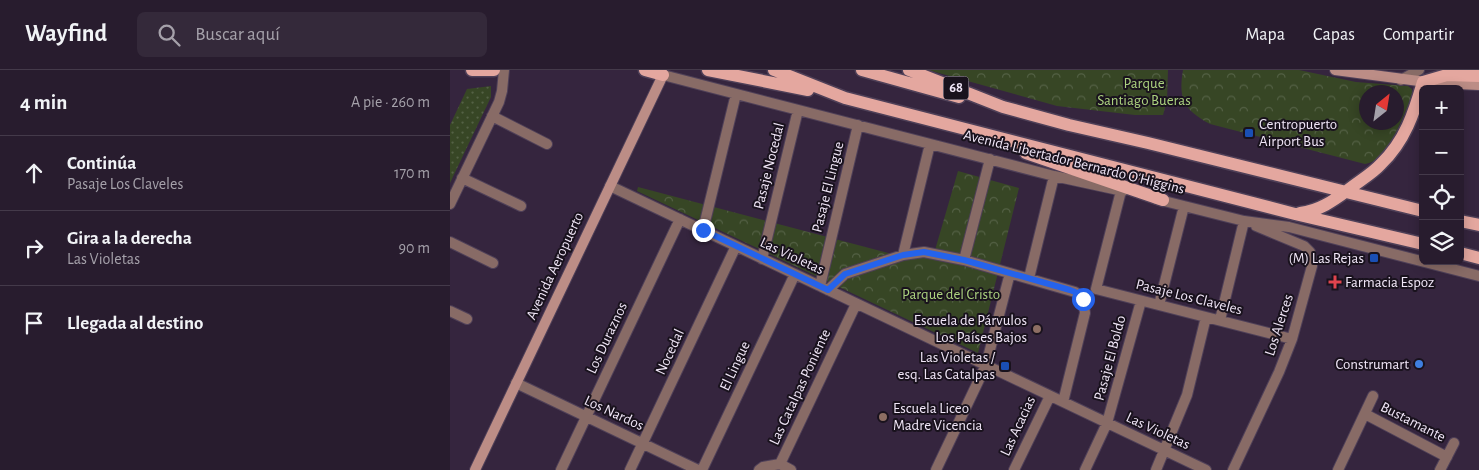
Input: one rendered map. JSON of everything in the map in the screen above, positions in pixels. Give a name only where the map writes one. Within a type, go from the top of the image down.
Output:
[{"type":"main road","points":[[472,70],[494,70]]},
{"type":"main road","points":[[645,70],[663,75]]},
{"type":"main road","points":[[708,70],[844,98]]},
{"type":"main road","name":"Avenida Libertador Bernardo O'Higgins","points":[[774,70],[844,98],[1295,214],[1419,243]]},
{"type":"main road","points":[[862,70],[1069,126],[1148,143],[1419,210]]},
{"type":"main road","name":"68","points":[[909,70],[1003,107]]},
{"type":"main road","points":[[1295,214],[1322,208],[1375,169],[1394,150],[1411,120],[1421,76],[1479,76]]},
{"type":"main road","points":[[978,132],[1033,155],[1163,200]]},
{"type":"main road","points":[[1464,222],[1479,225]]},
{"type":"main road","points":[[1464,254],[1479,258]]},
{"type":"street","points":[[450,204],[492,116],[502,91],[504,70]]},
{"type":"street","points":[[1335,70],[1421,76],[1479,85]]},
{"type":"street","name":"Avenida Libertador Bernardo O'Higgins","points":[[663,75],[1054,176],[1163,200],[1244,221],[1289,227],[1479,276]]},
{"type":"street","name":"Avenida Aeropuerto","points":[[475,470],[663,75]]},
{"type":"street","points":[[703,230],[736,94]]},
{"type":"street","name":"Pasaje Nocedal","points":[[762,259],[798,110]]},
{"type":"street","points":[[492,116],[547,144]]},
{"type":"street","name":"Pasaje El Lingue","points":[[824,288],[858,125]]},
{"type":"street","points":[[903,255],[930,144]]},
{"type":"street","points":[[964,260],[990,159]]},
{"type":"street","points":[[1029,278],[1054,176]]},
{"type":"street","points":[[462,178],[520,206]]},
{"type":"street","name":"Las Violetas","points":[[610,186],[1206,470]]},
{"type":"street","points":[[1083,299],[1096,289],[1121,191]]},
{"type":"street","points":[[1159,305],[1184,206]]},
{"type":"street","name":"Los Duraznos","points":[[561,470],[680,220]]},
{"type":"street","points":[[1220,320],[1244,221]]},
{"type":"street","name":"Los Alerces","points":[[1233,470],[1279,372],[1292,339],[1311,272],[1312,261],[1310,252],[1298,243],[1244,221]]},
{"type":"street","points":[[450,242],[494,263]]},
{"type":"street","name":"Nocedal","points":[[630,470],[736,246]]},
{"type":"street","points":[[824,288],[845,274],[903,255],[924,252],[964,260],[1075,292],[1083,299],[1086,313],[1063,402]]},
{"type":"street","points":[[936,470],[986,365],[1010,273]]},
{"type":"street","name":"El Lingue","points":[[702,470],[795,274]]},
{"type":"street","name":"Pasaje Los Claveles","points":[[1096,289],[1292,339]]},
{"type":"street","name":"Pasaje El Boldo","points":[[1085,470],[1107,423],[1141,301]]},
{"type":"street","name":"Las Catalpas Poniente","points":[[759,470],[780,464],[856,304]]},
{"type":"street","points":[[450,311],[467,319]]},
{"type":"street","points":[[1156,470],[1187,395],[1206,317]]},
{"type":"street","name":"Los Nardos","points":[[516,383],[698,470]]},
{"type":"street","name":"Las Acacias","points":[[1014,470],[1050,396]]},
{"type":"street","points":[[1338,470],[1373,396]]},
{"type":"street","name":"Bustamante","points":[[1365,414],[1447,457]]},
{"type":"street","points":[[1440,470],[1454,443]]},
{"type":"street","points":[[780,464],[791,470]]},
{"type":"green space","name":"Parque Santiago Bueras","points":[[928,70],[1168,70],[1167,101],[1163,115],[1135,115],[1057,106]]},
{"type":"green space","points":[[1183,70],[1299,70],[1356,82],[1395,85],[1359,85],[1359,130],[1397,130],[1388,147],[1381,155],[1365,164],[1210,124],[1194,114],[1189,108],[1182,96]]},
{"type":"green space","points":[[491,86],[491,97],[450,183],[450,125],[467,89]]},
{"type":"green space","points":[[1404,86],[1412,89],[1412,97],[1404,115]]},
{"type":"green space","name":"Parque del Cristo","points":[[958,171],[1019,188],[978,353],[637,191],[638,187],[892,254],[933,257]]},
{"type":"place","name":"Centropuerto Airport Bus","points":[[1249,133]]},
{"type":"place","name":"(M) Las Rejas","points":[[1374,258]]},
{"type":"place","name":"Farmacia Espoz","points":[[1335,282]]},
{"type":"place","name":"Escuela de Párvulos Los Países Bajos","points":[[1037,329]]},
{"type":"place","name":"Construmart","points":[[1419,364]]},
{"type":"place","name":"Las Violetas / esq. Las Catalpas","points":[[1005,366]]},
{"type":"place","name":"Escuela Liceo Madre Vicencia","points":[[883,417]]},
{"type":"route","points":[[703,230],[828,290],[845,274],[915,252],[933,252],[1070,290],[1083,299]]}]
